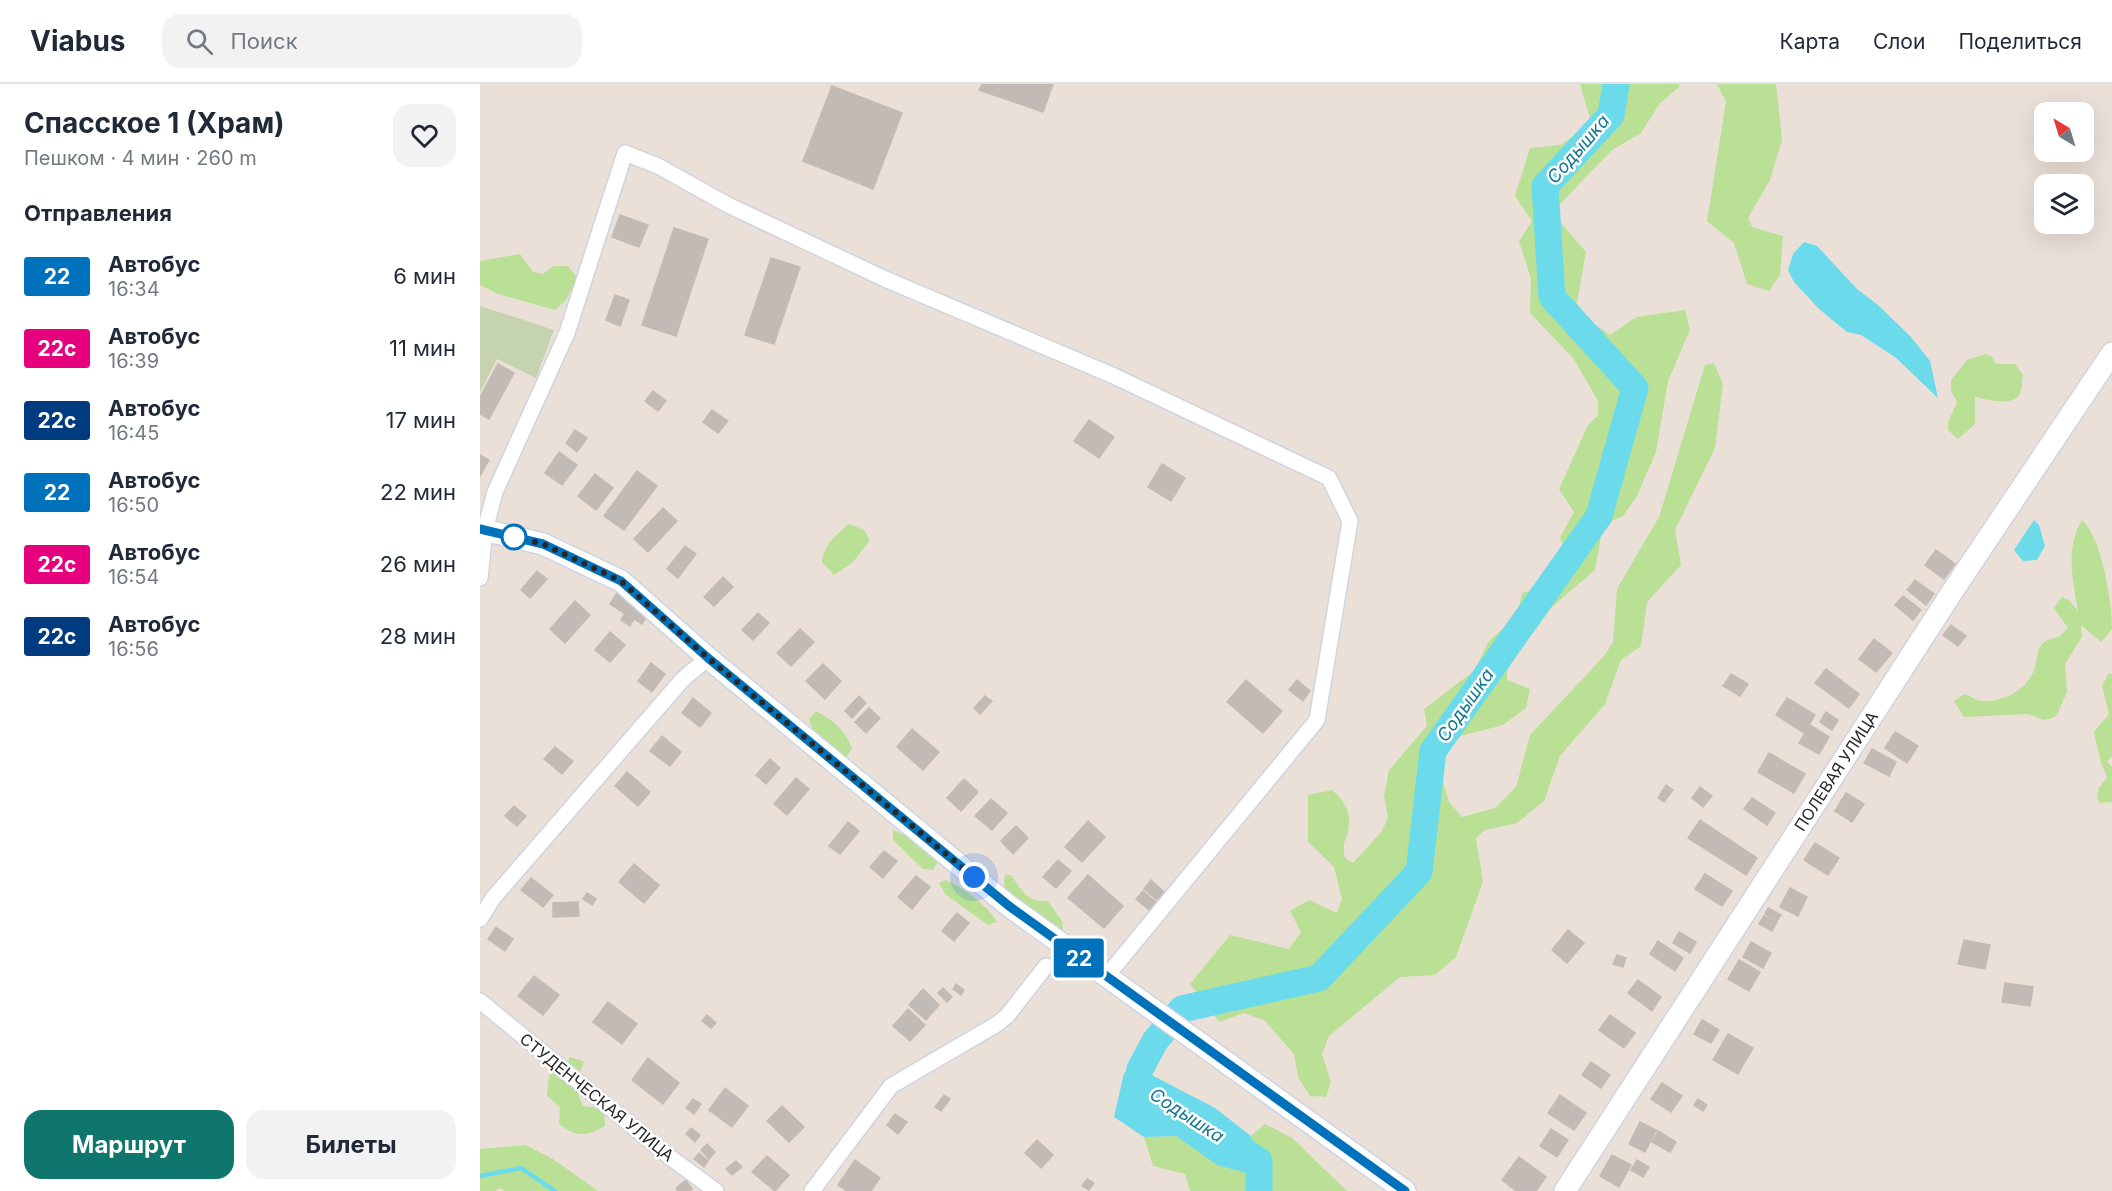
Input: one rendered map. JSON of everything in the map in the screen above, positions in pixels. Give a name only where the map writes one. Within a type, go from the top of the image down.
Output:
[{"type":"street","points":[[480,578],[483,529],[495,492],[567,333],[625,153],[658,166],[729,205],[885,279],[1114,376],[1329,478],[1350,521],[1317,720],[1106,977]]},
{"type":"street","name":"ПОЛЕВАЯ УЛИЦА","points":[[1566,1191],[1949,596],[2112,353]]},
{"type":"street","points":[[483,529],[543,544],[621,581],[708,658],[1009,906],[1406,1191]]},
{"type":"street","points":[[480,919],[493,898],[676,688],[708,658]]},
{"type":"street","points":[[812,1191],[891,1086],[1008,1016],[1046,966]]},
{"type":"street","name":"СТУДЕНЧЕСКАЯ УЛИЦА","points":[[480,1001],[671,1158],[716,1191]]},
{"type":"green space","points":[[1580,84],[1679,84],[1679,87],[1660,103],[1641,133],[1612,150],[1557,207],[1561,223],[1586,252],[1577,303],[1583,316],[1610,335],[1636,317],[1685,310],[1690,330],[1668,381],[1656,452],[1637,496],[1623,516],[1603,525],[1595,570],[1552,607],[1507,668],[1507,680],[1530,689],[1526,708],[1503,725],[1457,737],[1439,769],[1449,802],[1462,817],[1495,808],[1516,787],[1530,735],[1605,655],[1613,642],[1617,589],[1659,517],[1705,365],[1714,363],[1723,384],[1715,448],[1675,530],[1681,565],[1647,602],[1641,646],[1621,660],[1605,704],[1560,756],[1544,801],[1517,823],[1485,830],[1476,838],[1483,882],[1456,957],[1435,975],[1400,977],[1329,1036],[1322,1054],[1331,1082],[1326,1097],[1310,1096],[1298,1077],[1294,1054],[1264,1020],[1244,1013],[1219,1022],[1190,984],[1230,935],[1289,949],[1301,932],[1290,911],[1309,900],[1337,913],[1342,899],[1334,867],[1308,842],[1308,795],[1332,790],[1342,801],[1349,819],[1344,843],[1345,858],[1353,863],[1382,831],[1388,818],[1384,796],[1389,770],[1427,726],[1424,709],[1474,671],[1489,641],[1517,616],[1522,593],[1564,581],[1567,553],[1560,538],[1574,512],[1559,489],[1588,425],[1598,415],[1598,401],[1574,359],[1530,313],[1531,279],[1519,241],[1532,221],[1515,196],[1530,148],[1561,145],[1591,122]]},
{"type":"green space","points":[[1717,84],[1776,84],[1782,140],[1770,180],[1748,218],[1752,227],[1783,236],[1780,275],[1769,291],[1747,284],[1734,243],[1707,221],[1726,102]]},
{"type":"green space","points":[[520,254],[533,272],[543,274],[553,266],[568,266],[577,278],[566,300],[555,310],[498,294],[480,285],[480,261]]},
{"type":"green space","points":[[480,306],[554,330],[536,378],[497,359],[480,392]]},
{"type":"green space","points":[[1985,354],[1991,356],[1996,364],[2015,364],[2023,375],[2021,391],[2015,399],[2010,401],[1975,397],[1975,424],[1958,439],[1948,430],[1948,422],[1957,402],[1951,391],[1951,380],[1967,360]]},
{"type":"green space","points":[[2082,520],[2089,529],[2100,555],[2108,587],[2112,629],[2101,642],[2081,625],[2082,637],[2065,664],[2067,692],[2057,715],[2053,718],[2044,720],[2028,714],[1964,717],[1954,701],[1965,694],[1978,700],[1989,701],[2015,692],[2026,683],[2034,671],[2040,647],[2050,639],[2059,637],[2068,628],[2054,608],[2062,597],[2069,600],[2078,611],[2072,553]]},
{"type":"green space","points":[[849,524],[864,530],[870,540],[853,562],[834,575],[822,562],[823,556],[831,540]]},
{"type":"green space","points":[[2109,673],[2112,674],[2112,756],[2107,762],[2112,767],[2112,802],[2100,803],[2097,798],[2099,788],[2107,777],[2101,763],[2094,732],[2109,714],[2102,686]]},
{"type":"green space","points":[[816,711],[833,722],[846,736],[852,748],[845,760],[812,729],[809,719]]},
{"type":"green space","points":[[893,830],[930,846],[939,860],[933,870],[923,869],[893,840]]},
{"type":"green space","points":[[1005,875],[1011,875],[1030,898],[1048,901],[1062,921],[1063,929],[1060,931],[1013,896],[1004,886]]},
{"type":"green space","points":[[945,880],[974,897],[997,922],[988,925],[945,894],[939,883]]},
{"type":"green space","points":[[569,1057],[584,1061],[575,1086],[583,1106],[604,1108],[605,1126],[593,1132],[582,1134],[565,1129],[559,1124],[560,1107],[547,1096],[549,1075],[567,1068]]},
{"type":"green space","points":[[1265,1124],[1292,1138],[1347,1191],[1190,1191],[1185,1174],[1153,1166],[1144,1137],[1176,1136],[1217,1165],[1259,1161],[1251,1136]]},
{"type":"green space","points":[[525,1145],[553,1159],[598,1191],[506,1191],[499,1188],[496,1191],[480,1191],[480,1149]]},
{"type":"water","points":[[1804,242],[1817,246],[1857,289],[1878,305],[1911,337],[1930,361],[1938,398],[1895,357],[1861,335],[1847,332],[1819,309],[1794,282],[1788,270],[1793,254]]},
{"type":"water","points":[[2034,520],[2039,525],[2045,546],[2037,560],[2023,561],[2014,550]]},
{"type":"water","points":[[1140,1069],[1215,1108],[1251,1136],[1259,1161],[1247,1173],[1217,1165],[1176,1136],[1144,1137],[1114,1117],[1124,1073]]},
{"type":"building","points":[[982,84],[1053,84],[1043,112],[979,90]]},
{"type":"building","points":[[832,86],[902,113],[873,189],[803,161]]},
{"type":"building","points":[[620,215],[648,225],[639,247],[612,237]]},
{"type":"building","points":[[674,228],[708,239],[676,336],[642,325]]},
{"type":"building","points":[[771,258],[800,267],[774,344],[745,335]]},
{"type":"building","points":[[615,295],[629,300],[620,326],[606,320]]},
{"type":"building","points":[[498,364],[514,373],[489,419],[480,414],[480,397]]},
{"type":"building","points":[[653,391],[666,401],[658,411],[645,401]]},
{"type":"building","points":[[712,410],[728,421],[718,433],[703,422]]},
{"type":"building","points":[[1089,420],[1114,437],[1099,458],[1074,441]]},
{"type":"building","points":[[575,430],[587,438],[577,452],[566,443]]},
{"type":"building","points":[[559,452],[577,465],[562,485],[545,473]]},
{"type":"building","points":[[480,455],[489,460],[480,476]]},
{"type":"building","points":[[1162,464],[1185,478],[1171,501],[1148,487]]},
{"type":"building","points":[[637,471],[657,486],[624,530],[604,516]]},
{"type":"building","points":[[595,474],[613,488],[596,510],[578,496]]},
{"type":"building","points":[[663,508],[677,521],[648,552],[634,539]]},
{"type":"building","points":[[685,546],[696,554],[678,578],[667,569]]},
{"type":"building","points":[[1936,550],[1955,564],[1944,579],[1925,565]]},
{"type":"building","points":[[537,571],[547,579],[530,598],[521,590]]},
{"type":"building","points":[[723,577],[733,587],[714,606],[704,597]]},
{"type":"building","points":[[1915,580],[1934,594],[1926,605],[1907,590]]},
{"type":"building","points":[[617,593],[649,612],[642,624],[634,619],[630,626],[621,620],[625,614],[610,604]]},
{"type":"building","points":[[1903,596],[1921,610],[1913,620],[1895,605]]},
{"type":"building","points":[[575,601],[590,615],[565,643],[550,629]]},
{"type":"building","points":[[758,613],[769,623],[753,640],[742,630]]},
{"type":"building","points":[[1951,625],[1966,636],[1958,646],[1943,635]]},
{"type":"building","points":[[800,629],[814,642],[791,666],[777,653]]},
{"type":"building","points":[[610,632],[625,645],[610,662],[595,650]]},
{"type":"building","points":[[1874,639],[1892,653],[1876,672],[1859,659]]},
{"type":"building","points":[[651,663],[665,674],[652,692],[638,681]]},
{"type":"building","points":[[823,664],[841,681],[825,699],[806,681]]},
{"type":"building","points":[[1826,669],[1859,694],[1849,708],[1815,683]]},
{"type":"building","points":[[1731,674],[1748,684],[1740,696],[1723,686]]},
{"type":"building","points":[[1246,680],[1282,711],[1263,733],[1227,702]]},
{"type":"building","points":[[1297,680],[1310,691],[1303,701],[1289,690]]},
{"type":"building","points":[[859,696],[866,703],[852,718],[845,711]]},
{"type":"building","points":[[985,696],[992,701],[980,714],[974,708]]},
{"type":"building","points":[[693,698],[711,713],[700,727],[682,713]]},
{"type":"building","points":[[1787,698],[1815,715],[1804,733],[1776,715]]},
{"type":"building","points":[[869,708],[880,718],[866,733],[855,722]]},
{"type":"building","points":[[1826,712],[1838,720],[1832,730],[1820,722]]},
{"type":"building","points":[[1810,725],[1829,737],[1819,754],[1799,743]]},
{"type":"building","points":[[912,729],[939,752],[923,770],[897,747]]},
{"type":"building","points":[[1895,732],[1918,746],[1907,763],[1885,748]]},
{"type":"building","points":[[662,736],[681,752],[670,766],[650,751]]},
{"type":"building","points":[[555,747],[573,761],[562,774],[544,759]]},
{"type":"building","points":[[1872,749],[1896,762],[1889,776],[1864,763]]},
{"type":"building","points":[[1769,753],[1805,774],[1794,793],[1758,772]]},
{"type":"building","points":[[770,759],[780,768],[766,784],[756,775]]},
{"type":"building","points":[[627,772],[650,792],[638,806],[615,786]]},
{"type":"building","points":[[796,778],[809,789],[787,815],[774,804]]},
{"type":"building","points":[[964,779],[978,792],[961,811],[947,798]]},
{"type":"building","points":[[1666,785],[1673,790],[1664,802],[1658,798]]},
{"type":"building","points":[[1700,787],[1712,796],[1703,807],[1692,798]]},
{"type":"building","points":[[1846,793],[1864,804],[1852,822],[1835,811]]},
{"type":"building","points":[[1752,798],[1775,813],[1767,825],[1744,809]]},
{"type":"building","points":[[991,799],[1007,813],[992,830],[975,816]]},
{"type":"building","points":[[514,806],[526,816],[517,826],[505,816]]},
{"type":"building","points":[[1700,820],[1757,858],[1746,875],[1688,838]]},
{"type":"building","points":[[1088,821],[1105,837],[1082,862],[1065,847]]},
{"type":"building","points":[[848,822],[859,831],[840,854],[829,846]]},
{"type":"building","points":[[1016,826],[1028,838],[1013,854],[1001,841]]},
{"type":"building","points":[[1815,843],[1839,858],[1828,875],[1804,860]]},
{"type":"building","points":[[884,851],[897,861],[883,878],[870,867]]},
{"type":"building","points":[[1058,860],[1071,871],[1056,888],[1043,877]]},
{"type":"building","points":[[634,864],[659,885],[644,903],[619,882]]},
{"type":"building","points":[[1705,874],[1732,891],[1722,906],[1695,889]]},
{"type":"building","points":[[1088,875],[1123,906],[1104,928],[1068,898]]},
{"type":"building","points":[[916,876],[930,887],[912,909],[898,897]]},
{"type":"building","points":[[531,878],[553,895],[543,907],[521,890]]},
{"type":"building","points":[[1151,880],[1164,892],[1157,900],[1144,889]]},
{"type":"building","points":[[1790,888],[1807,897],[1798,916],[1780,907]]},
{"type":"building","points":[[1143,891],[1156,902],[1149,910],[1136,899]]},
{"type":"building","points":[[587,893],[596,899],[592,905],[583,899]]},
{"type":"building","points":[[578,902],[579,916],[553,917],[553,903]]},
{"type":"building","points":[[1768,908],[1781,915],[1777,921],[1765,914]]},
{"type":"building","points":[[957,913],[969,923],[954,941],[942,931]]},
{"type":"building","points":[[1764,916],[1777,922],[1772,931],[1759,924]]},
{"type":"building","points":[[496,927],[513,939],[505,951],[488,939]]},
{"type":"building","points":[[1568,930],[1584,943],[1567,963],[1552,950]]},
{"type":"building","points":[[1679,932],[1696,942],[1690,953],[1673,943]]},
{"type":"building","points":[[1964,940],[1990,945],[1985,969],[1958,964]]},
{"type":"building","points":[[1658,941],[1683,958],[1675,971],[1650,954]]},
{"type":"building","points":[[1751,942],[1771,953],[1763,968],[1743,957]]},
{"type":"building","points":[[1617,955],[1626,958],[1623,967],[1613,964]]},
{"type":"building","points":[[1739,960],[1760,972],[1749,991],[1728,979]]},
{"type":"building","points":[[534,976],[559,995],[543,1015],[518,996]]},
{"type":"building","points":[[1638,980],[1661,997],[1652,1011],[1628,993]]},
{"type":"building","points":[[2005,983],[2033,987],[2030,1006],[2002,1002]]},
{"type":"building","points":[[956,984],[964,990],[961,995],[953,989]]},
{"type":"building","points":[[943,988],[952,997],[947,1002],[938,993]]},
{"type":"building","points":[[923,989],[939,1005],[926,1020],[909,1005]]},
{"type":"building","points":[[608,1002],[637,1024],[622,1044],[593,1022]]},
{"type":"building","points":[[908,1009],[925,1025],[910,1041],[893,1026]]},
{"type":"building","points":[[707,1015],[716,1023],[711,1028],[702,1021]]},
{"type":"building","points":[[1610,1015],[1635,1033],[1624,1048],[1599,1030]]},
{"type":"building","points":[[1702,1020],[1719,1030],[1711,1043],[1694,1034]]},
{"type":"building","points":[[1728,1034],[1753,1048],[1738,1074],[1713,1060]]},
{"type":"building","points":[[648,1058],[679,1083],[663,1104],[632,1080]]},
{"type":"building","points":[[1591,1062],[1610,1075],[1601,1088],[1582,1075]]},
{"type":"building","points":[[1662,1083],[1682,1096],[1671,1112],[1651,1099]]},
{"type":"building","points":[[725,1088],[748,1106],[732,1127],[709,1110]]},
{"type":"building","points":[[944,1095],[950,1099],[941,1111],[935,1107]]},
{"type":"building","points":[[1560,1095],[1586,1113],[1574,1130],[1548,1113]]},
{"type":"building","points":[[693,1099],[701,1104],[694,1114],[686,1108]]},
{"type":"building","points":[[1698,1099],[1707,1105],[1703,1111],[1694,1105]]},
{"type":"building","points":[[782,1106],[804,1127],[789,1142],[767,1121]]},
{"type":"building","points":[[895,1114],[907,1122],[898,1134],[887,1125]]},
{"type":"building","points":[[1640,1122],[1656,1130],[1645,1152],[1629,1144]]},
{"type":"building","points":[[691,1128],[700,1135],[695,1142],[686,1134]]},
{"type":"building","points":[[1551,1129],[1568,1140],[1557,1157],[1540,1146]]},
{"type":"building","points":[[1658,1131],[1676,1142],[1670,1152],[1652,1142]]},
{"type":"building","points":[[1037,1140],[1053,1155],[1041,1168],[1025,1153]]},
{"type":"building","points":[[707,1144],[715,1152],[709,1159],[701,1150]]},
{"type":"building","points":[[699,1153],[708,1161],[704,1167],[694,1159]]},
{"type":"building","points":[[1612,1155],[1631,1165],[1619,1187],[1600,1176]]},
{"type":"building","points":[[767,1156],[789,1175],[775,1191],[752,1172]]},
{"type":"building","points":[[1519,1157],[1546,1177],[1536,1191],[1516,1191],[1502,1180]]},
{"type":"building","points":[[855,1160],[880,1178],[871,1191],[847,1191],[838,1185]]},
{"type":"building","points":[[1637,1160],[1649,1167],[1643,1177],[1631,1170]]},
{"type":"building","points":[[736,1161],[742,1167],[732,1175],[726,1169]]},
{"type":"building","points":[[1087,1179],[1094,1183],[1089,1190],[1082,1186]]},
{"type":"building","points":[[686,1180],[692,1189],[678,1191],[676,1188]]},
{"type":"waterway","name":"Содышка","points":[[1156,1095],[1137,1083],[1140,1069],[1155,1041],[1182,1009],[1319,978],[1419,872],[1433,751],[1599,516],[1635,388],[1552,297],[1545,186],[1611,115],[1616,84]]},
{"type":"waterway","name":"Содышка","points":[[1229,1142],[1259,1161],[1259,1191]]},
{"type":"waterway","points":[[480,1176],[521,1168],[555,1191]]},
{"type":"bus line","name":"22","points":[[480,529],[543,544],[621,581],[708,658],[1009,906],[1405,1191]]},
{"type":"route","points":[[514,537],[543,544],[621,581],[708,658],[974,877]]}]
